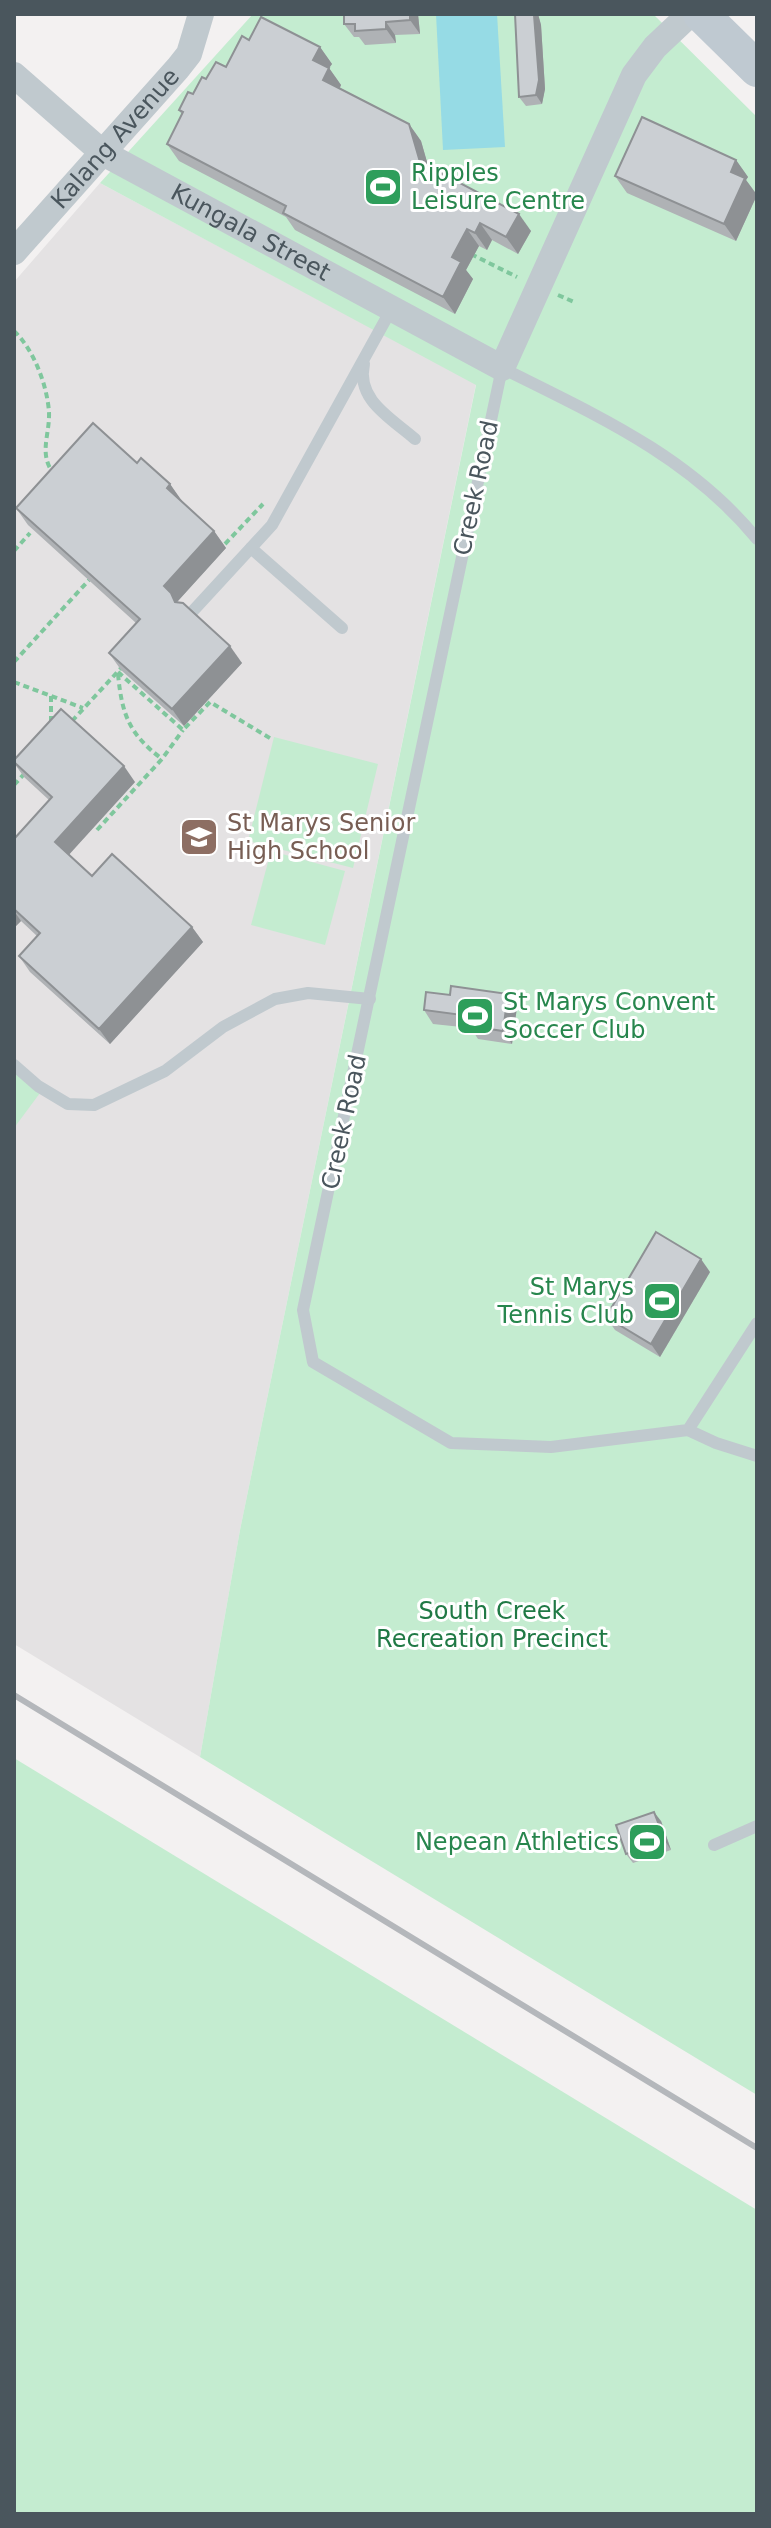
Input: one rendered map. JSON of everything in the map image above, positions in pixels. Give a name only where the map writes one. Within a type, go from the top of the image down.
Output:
[{"type":"street","name":"Kalang Avenue","points":[[14,252],[189,54],[201,14]]},
{"type":"street","name":"Creek Road","points":[[502,368],[634,75],[655,47],[690,14]]},
{"type":"street","points":[[701,14],[757,69]]},
{"type":"street","name":"Kungala Street","points":[[14,75],[103,153],[502,368]]},
{"type":"lane","points":[[192,612],[272,525],[392,308]]},
{"type":"lane","points":[[366,353],[361,377],[364,391],[415,439]]},
{"type":"lane","points":[[502,368],[665,455],[711,489],[757,539]]},
{"type":"lane","name":"Creek Road","points":[[502,368],[303,1310],[313,1362],[451,1443],[551,1447],[688,1430]]},
{"type":"lane","points":[[251,548],[342,628]]},
{"type":"lane","points":[[14,1065],[38,1086],[68,1104],[94,1105],[165,1071],[223,1027],[275,999],[308,993],[370,999]]},
{"type":"lane","points":[[757,1323],[688,1430],[757,1456]]},
{"type":"lane","points":[[714,1845],[757,1826]]},
{"type":"path","points":[[465,251],[523,280]]},
{"type":"path","points":[[554,294],[574,302]]},
{"type":"path","points":[[14,331],[27,348],[43,386],[49,414],[45,458],[56,477]]},
{"type":"path","points":[[14,551],[30,533]]},
{"type":"path","points":[[14,662],[89,580]]},
{"type":"path","points":[[64,730],[127,661]]},
{"type":"path","points":[[118,672],[183,730]]},
{"type":"path","points":[[118,672],[120,702],[128,723],[138,738],[162,759]]},
{"type":"path","points":[[14,682],[84,708]]},
{"type":"path","points":[[51,696],[51,730]]},
{"type":"path","points":[[97,830],[210,702],[273,740]]},
{"type":"path","points":[[14,785],[34,763]]},
{"type":"shaded area","name":"St Marys Senior High School","points":[[100,183],[476,384],[240,1530],[200,1757],[14,1644],[14,282]]},
{"type":"green space","name":"South Creek Recreation Precinct","points":[[253,14],[653,14],[757,117],[757,2095],[200,1757],[240,1530],[476,385],[100,183]]},
{"type":"green space","points":[[274,737],[378,764],[353,868],[248,841]]},
{"type":"green space","points":[[271,851],[345,871],[325,945],[251,925]]},
{"type":"green space","points":[[14,1072],[40,1093],[14,1128]]},
{"type":"green space","points":[[14,1758],[757,2210],[757,2514],[14,2514]]},
{"type":"water","points":[[436,14],[497,14],[505,147],[443,150]]},
{"type":"building","points":[[344,14],[410,14],[410,20],[386,22],[386,29],[355,31],[355,24],[344,24]]},
{"type":"building","points":[[515,14],[534,14],[539,80],[536,95],[519,97]]},
{"type":"building","points":[[261,17],[320,47],[313,60],[329,68],[323,80],[409,124],[420,162],[519,214],[506,237],[480,223],[475,233],[467,229],[452,257],[461,262],[443,297],[283,213],[286,206],[167,144],[183,112],[179,110],[188,92],[193,94],[202,77],[206,79],[216,62],[226,67],[242,36],[249,40]]},
{"type":"building","points":[[642,117],[736,160],[731,172],[745,178],[724,224],[615,176]]},
{"type":"building","points":[[93,423],[137,463],[141,458],[170,484],[167,488],[214,531],[164,586],[175,602],[183,603],[230,646],[172,709],[109,653],[140,619],[16,508]]},
{"type":"building","points":[[61,709],[124,766],[55,842],[92,876],[112,854],[192,927],[99,1029],[19,956],[40,933],[14,909],[14,839],[52,797],[14,760]]},
{"type":"building","points":[[451,986],[508,994],[503,1031],[469,1026],[470,1016],[424,1010],[426,992],[450,995]]},
{"type":"building","name":"St Marys Tennis Club","points":[[656,1232],[701,1259],[651,1344],[606,1317]]},
{"type":"building","name":"Nepean Athletics","points":[[654,1812],[665,1841],[626,1854],[616,1825]]},
{"type":"railway","points":[[14,1695],[757,2148]]},
{"type":"place","name":"Ripples Leisure Centre","points":[[383,187]]},
{"type":"place","name":"St Marys Senior High School","points":[[199,837]]},
{"type":"place","name":"St Marys Convent Soccer Club","points":[[475,1016]]},
{"type":"place","name":"St Marys Tennis Club","points":[[662,1301]]},
{"type":"place","name":"Nepean Athletics","points":[[647,1842]]}]
